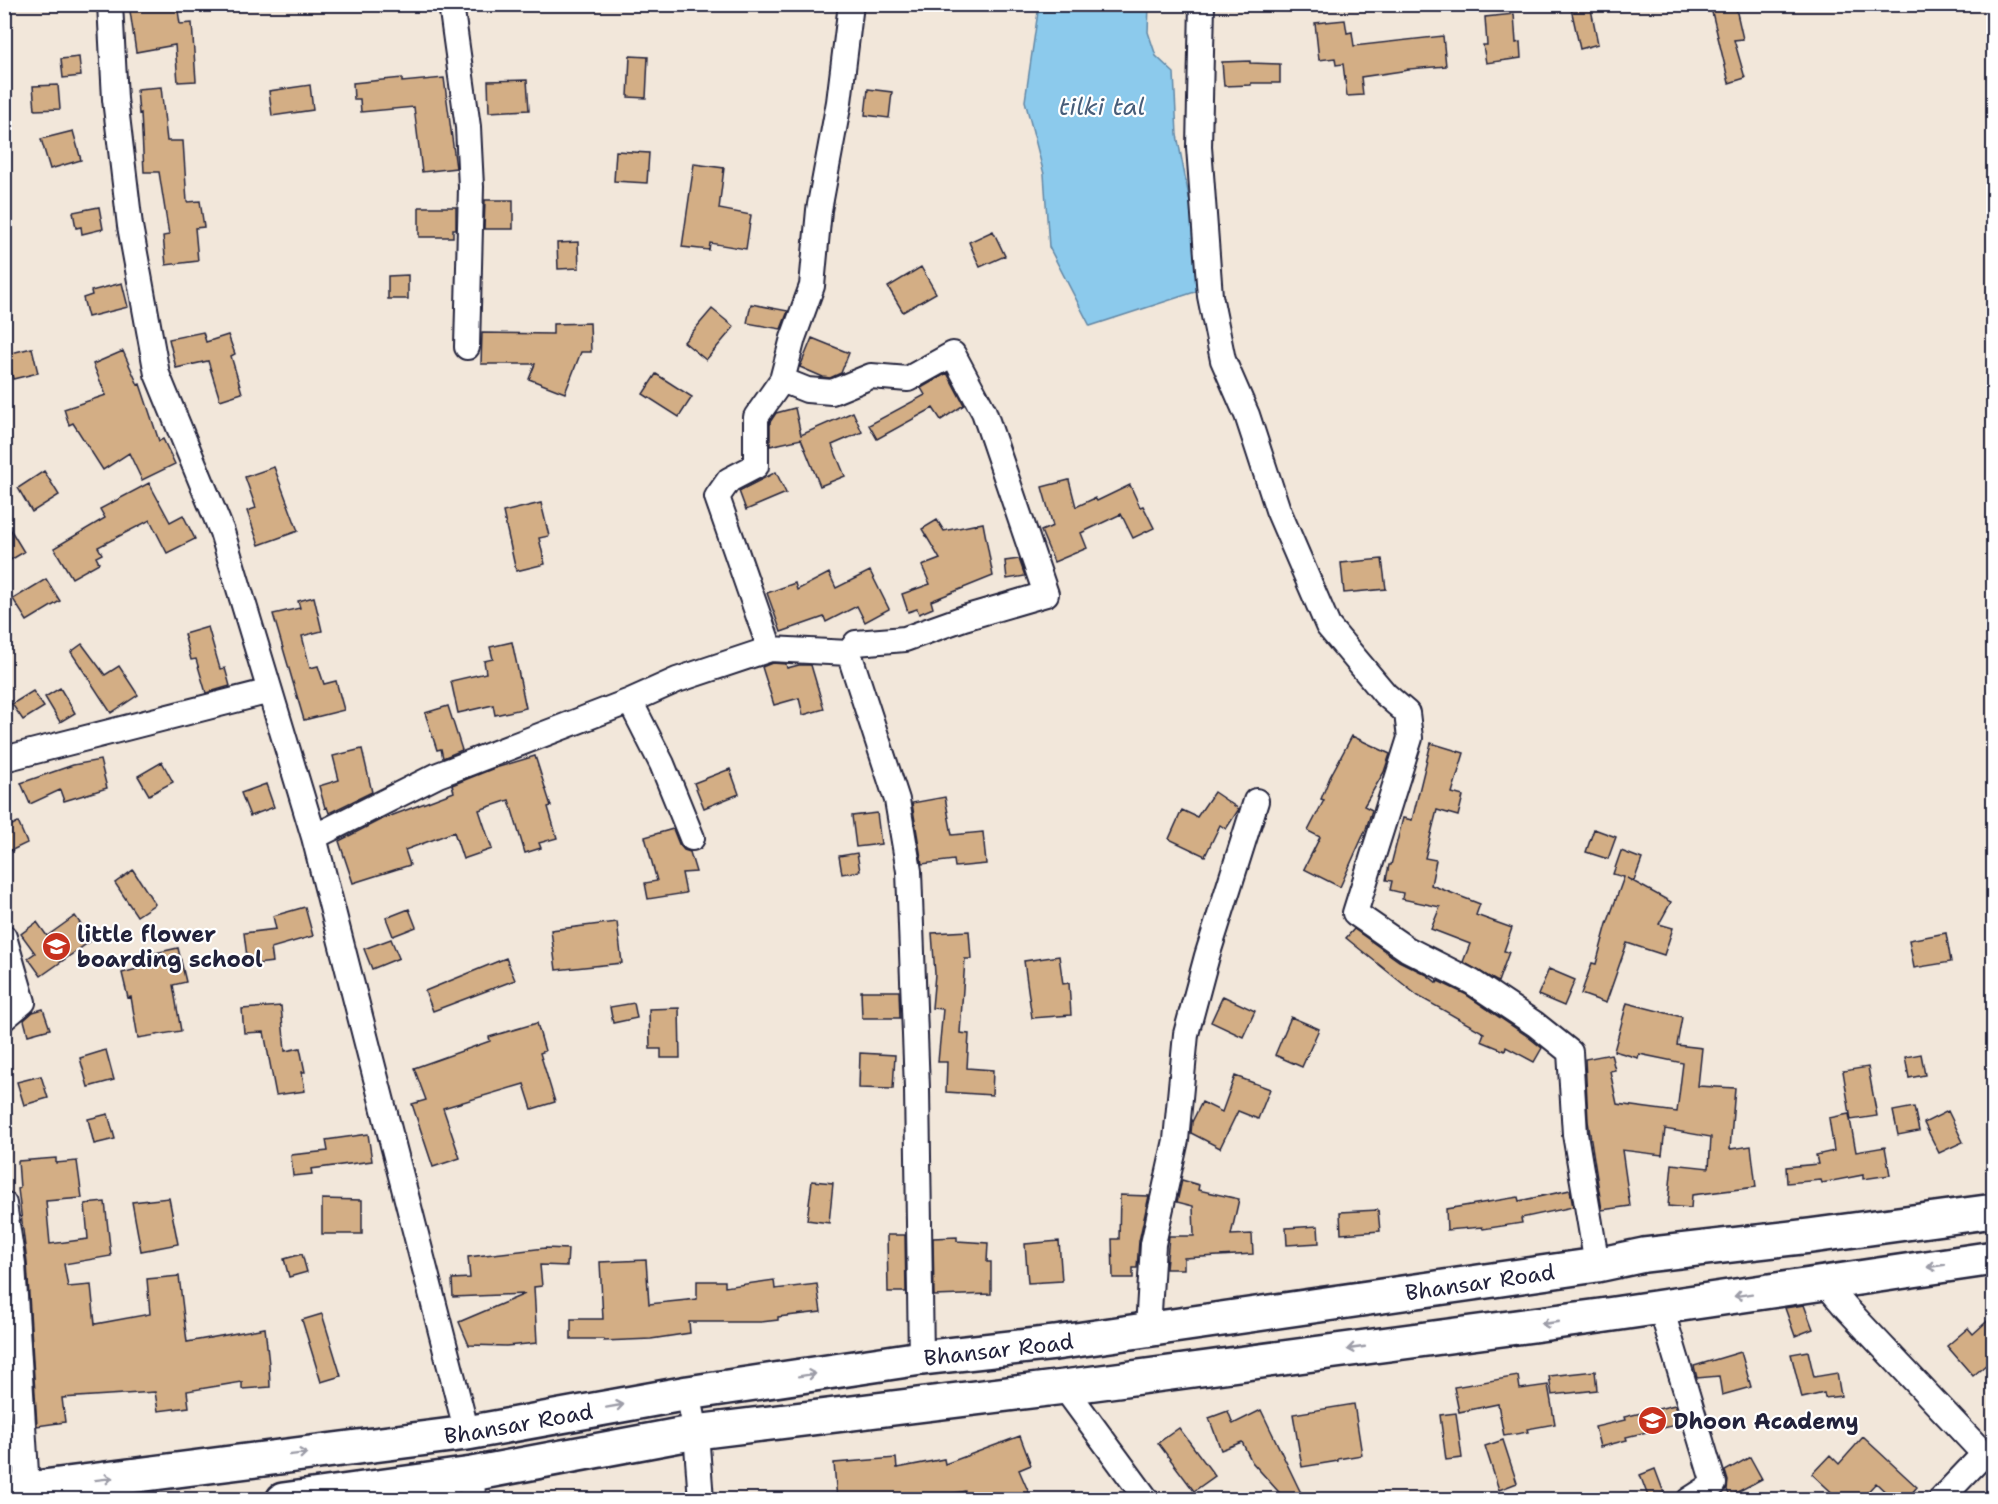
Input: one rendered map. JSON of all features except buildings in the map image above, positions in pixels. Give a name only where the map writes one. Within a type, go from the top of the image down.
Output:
[{"type":"highway","name":"Bhansar Road","points":[[16,1490],[467,1433],[687,1393],[921,1358],[1148,1329],[1597,1265],[1644,1255],[1810,1236],[1994,1211]]},
{"type":"highway","name":"Bhansar Road","points":[[283,1500],[472,1487],[696,1432],[1064,1387],[1661,1308],[1994,1258]]},
{"type":"street","points":[[110,4],[115,99],[129,214],[157,374],[222,532],[314,837],[467,1433]]},
{"type":"street","points":[[451,4],[468,127],[471,187],[467,347]]},
{"type":"street","points":[[770,649],[717,497],[729,480],[756,466],[756,417],[783,380],[793,338],[812,286],[819,210],[839,102],[851,4]]},
{"type":"street","points":[[1202,4],[1198,147],[1210,296],[1223,360],[1247,416],[1278,510],[1328,626],[1385,694],[1407,713],[1410,738],[1355,913],[1407,949],[1472,982],[1535,1024],[1570,1052],[1575,1134],[1597,1265]]},
{"type":"street","points":[[783,380],[807,390],[832,392],[870,376],[908,379],[953,354],[984,412],[1046,594],[964,618],[905,639],[856,643],[849,653]]},
{"type":"street","points":[[314,837],[438,775],[630,701],[677,680],[770,649],[849,653]]},
{"type":"street","points":[[849,653],[897,800],[909,872],[917,1089],[921,1358]]},
{"type":"street","points":[[4,759],[270,691]]},
{"type":"street","points":[[630,701],[662,764],[692,838]]},
{"type":"street","points":[[1148,1329],[1153,1244],[1176,1140],[1186,1034],[1207,956],[1256,801]]},
{"type":"street","points":[[4,937],[23,1002],[4,1018]]},
{"type":"street","points":[[4,1204],[13,1264],[16,1490]]},
{"type":"street","points":[[1824,1282],[1989,1459],[1940,1500]]},
{"type":"street","points":[[1661,1308],[1718,1492],[1689,1500]]},
{"type":"street","points":[[1064,1387],[1147,1500]]},
{"type":"street","points":[[687,1393],[696,1432],[701,1500]]},
{"type":"water","name":"tilki tal","points":[[1039,5],[1149,5],[1148,32],[1156,56],[1174,73],[1177,135],[1191,207],[1201,290],[1090,326],[1049,247],[1044,174],[1025,101]]},
{"type":"place","name":"little flower boarding school","points":[[56,947]]},
{"type":"place","name":"Dhoon Academy","points":[[1652,1421]]}]
